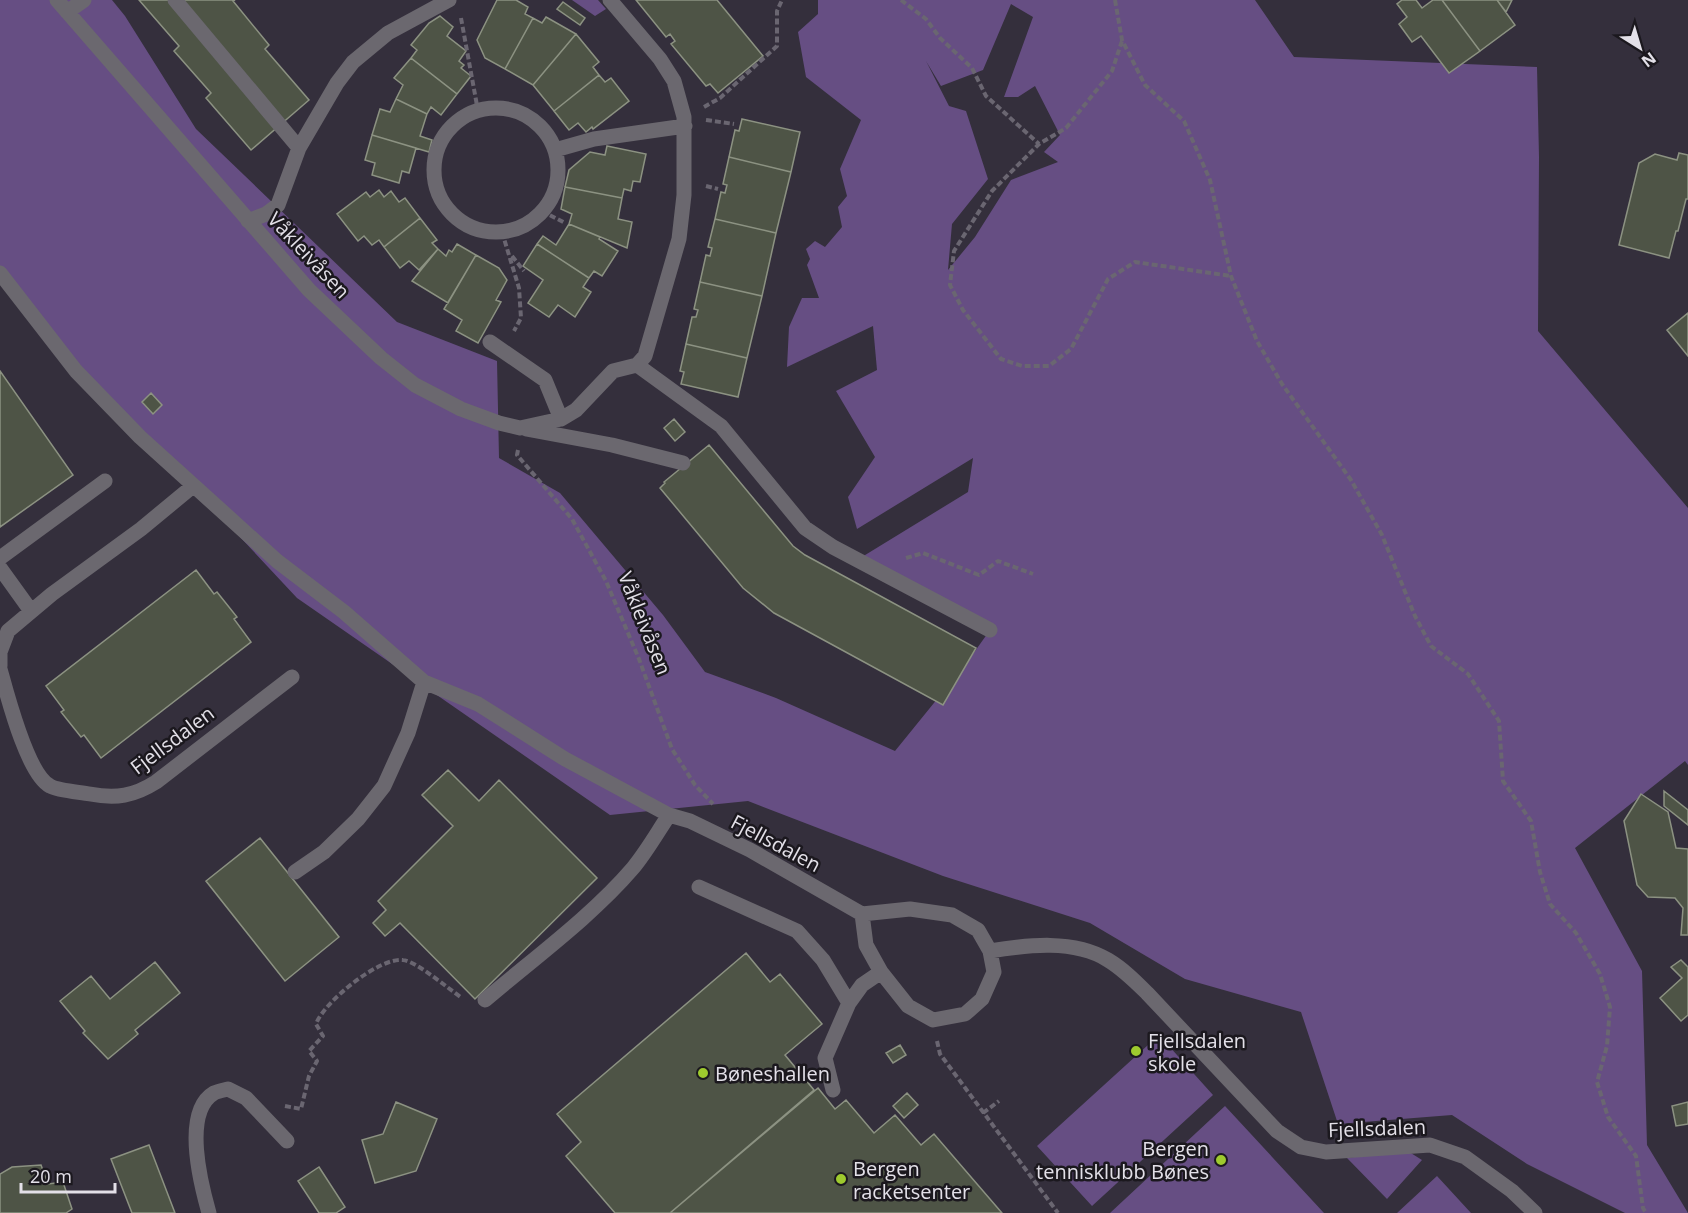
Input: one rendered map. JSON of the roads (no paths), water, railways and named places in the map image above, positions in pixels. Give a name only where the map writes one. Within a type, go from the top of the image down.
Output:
[{"type":"street","name":"Våkleivåsen","points":[[84,0],[62,6],[309,290],[381,358],[415,385],[460,409],[499,423],[612,445],[683,463]]},
{"type":"street","points":[[175,0],[299,148]]},
{"type":"street","points":[[610,0],[660,59],[674,81],[684,122],[684,195],[679,239],[650,343],[645,356],[637,365],[721,426],[806,528],[833,547],[990,630]]},
{"type":"street","name":"Våkleivåsen","points":[[248,221],[266,214],[278,205],[299,148],[337,83],[353,62],[388,33],[454,6]]},
{"type":"street","points":[[494,108],[524,115],[548,136],[555,150],[558,166],[551,198],[531,221],[517,228],[502,232],[482,230],[463,223],[448,210],[438,192],[434,172],[436,152],[445,134],[460,120],[478,111],[494,108]]},
{"type":"street","points":[[555,150],[594,139],[684,122]]},
{"type":"street","name":"Fjellsdalen","points":[[0,273],[76,371],[140,437],[277,561],[344,612],[424,682],[478,704],[565,759],[669,815],[690,821],[750,850],[862,914]]},
{"type":"street","points":[[497,347],[544,380],[561,419]]},
{"type":"street","name":"Våkleivåsen","points":[[520,428],[561,419],[576,410],[613,371],[637,365]]},
{"type":"street","points":[[0,558],[105,481]]},
{"type":"street","name":"Fjellsdalen","points":[[193,486],[141,529],[51,594],[8,631],[0,652],[0,668],[29,757],[41,778],[50,786],[110,798],[141,791],[156,782],[292,677]]},
{"type":"street","points":[[0,568],[31,611]]},
{"type":"street","points":[[295,872],[324,852],[358,819],[384,786],[408,733],[424,682]]},
{"type":"street","points":[[485,1000],[584,916],[632,869],[652,844],[669,815]]},
{"type":"street","points":[[699,887],[797,931],[823,960],[849,1003]]},
{"type":"street","points":[[910,909],[952,915],[978,930],[990,951],[994,972],[982,999],[965,1014],[933,1020],[908,1006],[881,972],[866,945],[862,914],[910,909]]},
{"type":"street","name":"Fjellsdalen","points":[[990,951],[1019,946],[1056,946],[1082,950],[1107,959],[1131,977],[1147,993],[1277,1131],[1301,1147],[1326,1152],[1430,1145],[1465,1157],[1512,1191],[1535,1213]]},
{"type":"street","points":[[833,1090],[825,1058],[849,1003],[862,985],[881,972]]},
{"type":"street","points":[[209,1213],[198,1162],[195,1132],[202,1106],[214,1093],[228,1089],[246,1098],[287,1141]]},
{"type":"place","name":"Fjellsdalen skole","points":[[1136,1051]]},
{"type":"place","name":"Bøneshallen","points":[[703,1073]]},
{"type":"place","name":"Bergen tennisklubb Bønes","points":[[1221,1160]]},
{"type":"place","name":"Bergen racketsenter","points":[[841,1179]]}]
